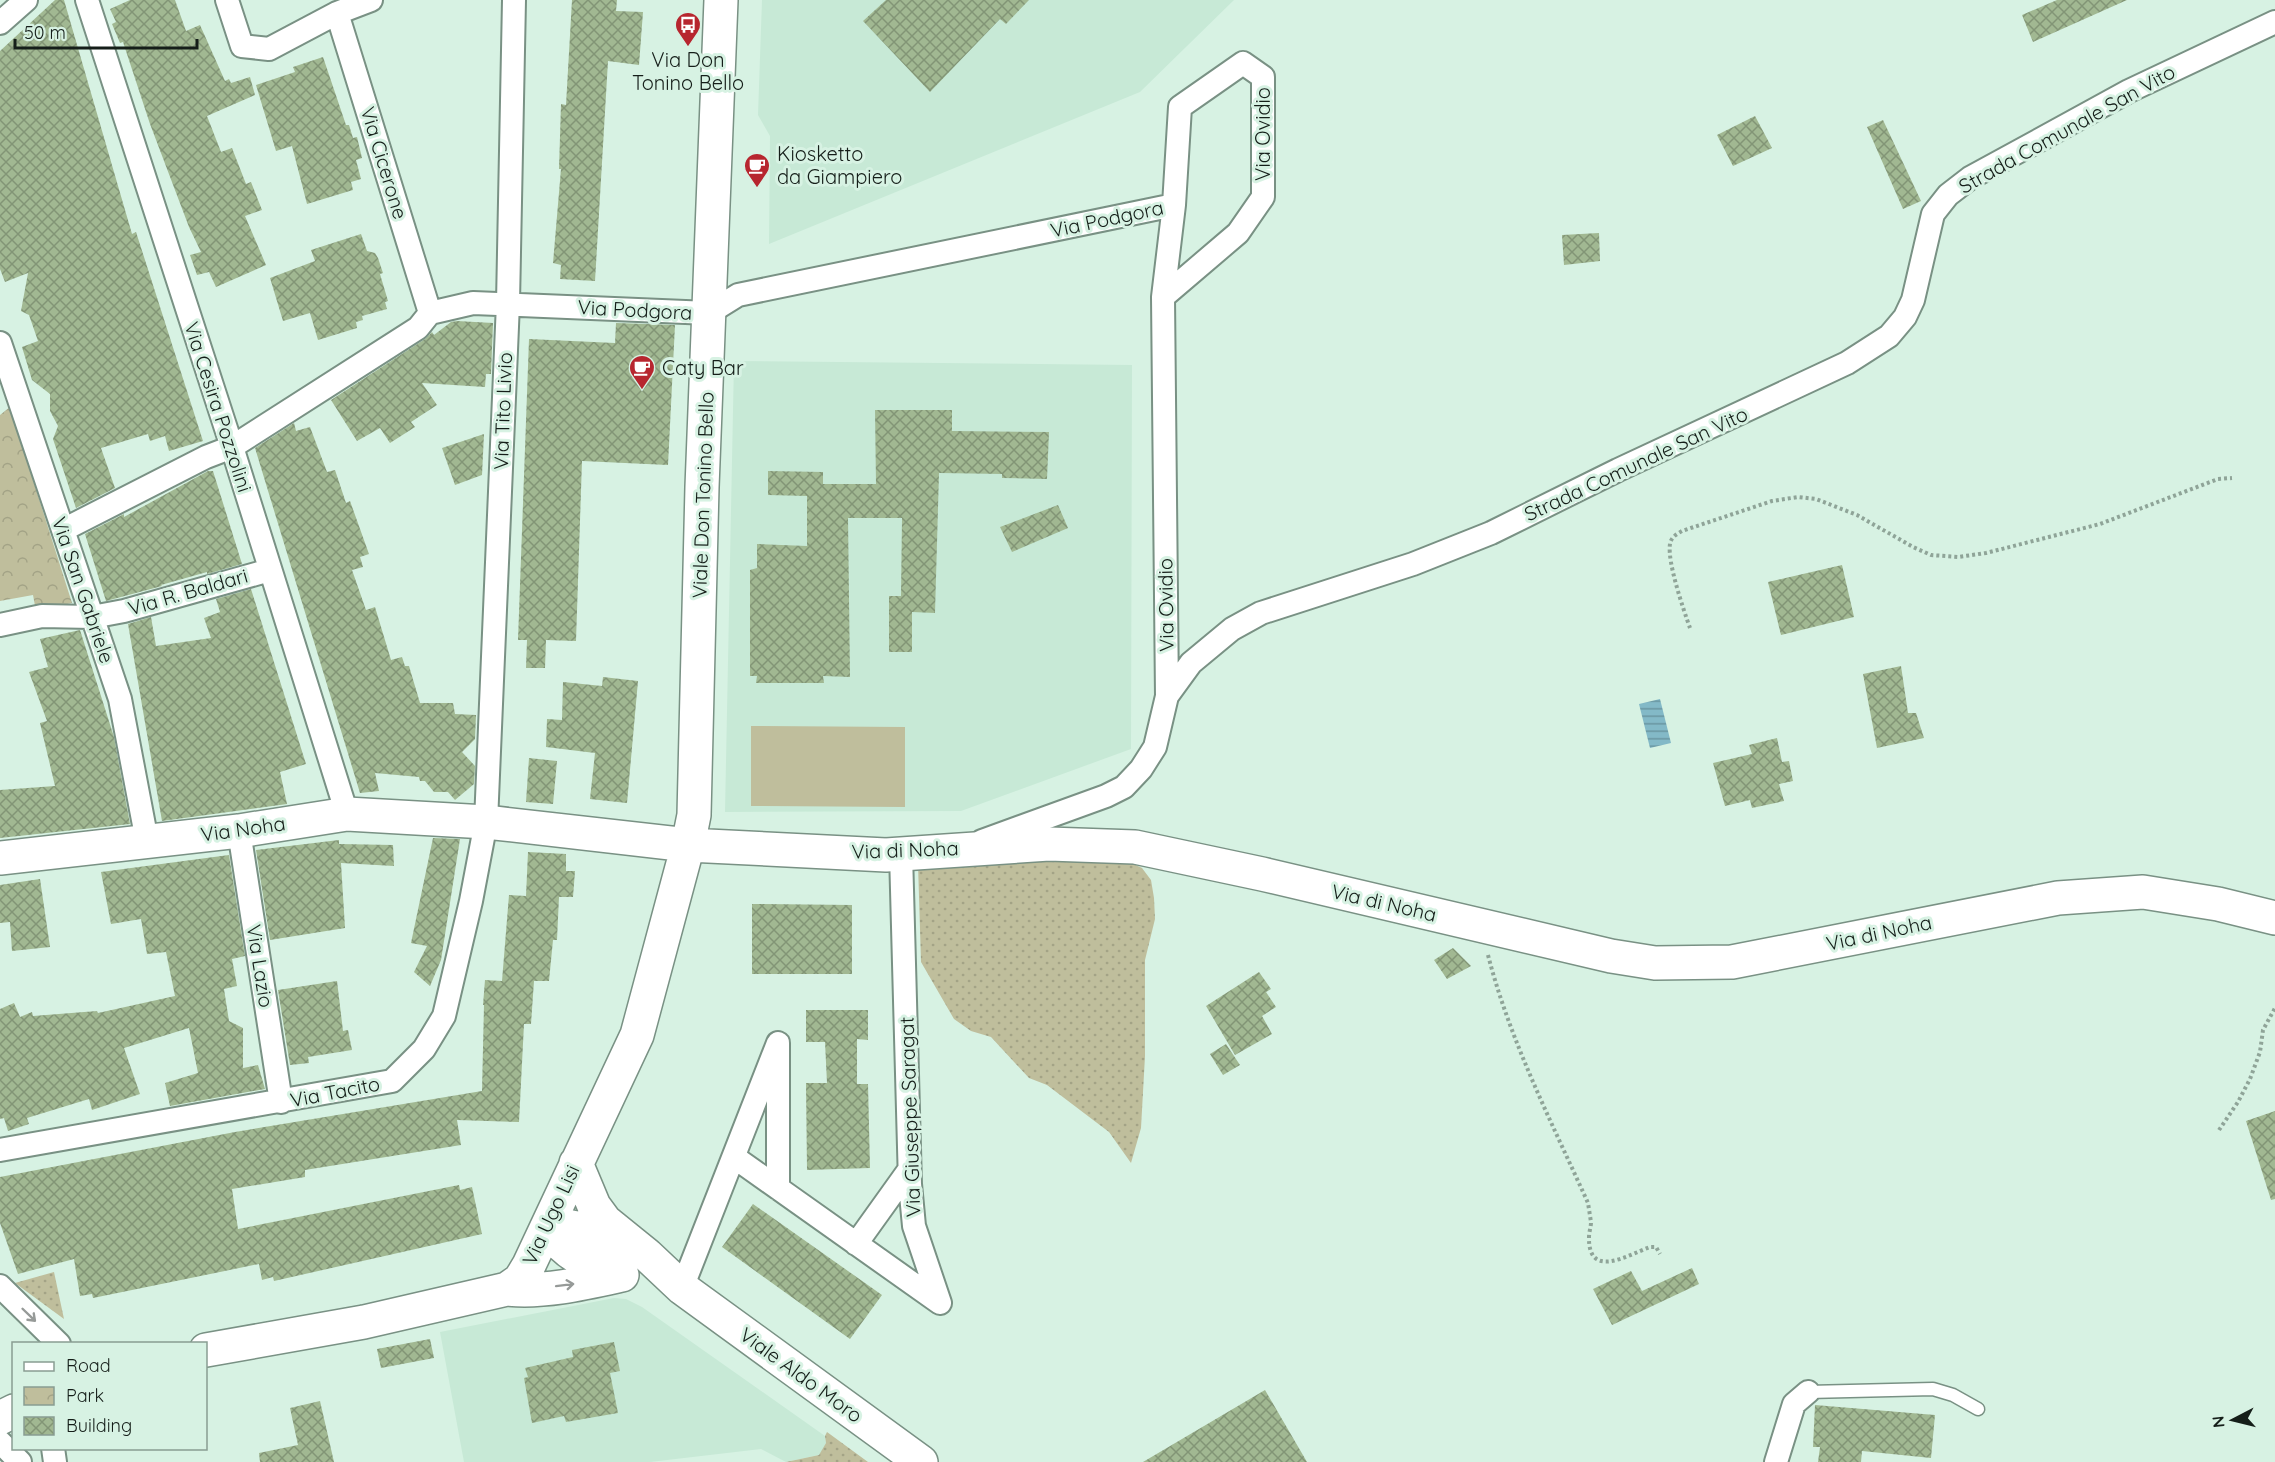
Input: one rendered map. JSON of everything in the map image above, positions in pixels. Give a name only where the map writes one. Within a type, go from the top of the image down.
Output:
[{"type":"main road","name":"Viale Don Tonino Bello","points":[[688,845],[694,815],[721,0]]},
{"type":"main road","name":"Via Noha","points":[[0,858],[239,831],[347,814],[486,822]]},
{"type":"main road","name":"Via di Noha","points":[[486,822],[688,845],[886,855],[959,848],[1049,844],[1135,847],[1262,874],[1611,956],[1655,963],[1732,962],[2058,898],[2143,892],[2218,904],[2275,918]]},
{"type":"main road","name":"Via Ugo Lisi","points":[[507,1289],[520,1280],[548,1228],[637,1035],[688,845]]},
{"type":"main road","name":"Viale Aldo Moro","points":[[576,1163],[594,1206],[618,1233],[634,1265]]},
{"type":"main road","name":"Viale Aldo Moro","points":[[548,1228],[570,1225],[634,1265],[682,1288],[921,1462]]},
{"type":"main road","points":[[207,1350],[364,1322],[507,1289],[523,1291],[592,1282],[634,1265]]},
{"type":"street","points":[[0,23],[27,0]]},
{"type":"street","name":"Via Cesira Pozzolini","points":[[87,0],[232,447],[347,814]]},
{"type":"street","points":[[227,0],[242,46],[269,49],[337,13],[371,0]]},
{"type":"street","name":"Via Tito Livio","points":[[486,822],[508,303],[514,0]]},
{"type":"street","name":"Via Cicerone","points":[[337,13],[430,313]]},
{"type":"street","name":"Strada Comunale San Vito","points":[[959,848],[1106,796],[1124,787],[1141,769],[1155,747],[1167,696],[1191,663],[1232,628],[1261,613],[1413,564],[1491,533],[1618,470],[1847,363],[1889,336],[1905,317],[1913,300],[1933,214],[1948,195],[1970,178],[2129,91],[2275,22]]},
{"type":"street","name":"Via Ovidio","points":[[1163,297],[1238,233],[1263,197],[1263,77],[1243,63],[1180,107],[1174,205],[1163,297],[1167,696]]},
{"type":"street","name":"Via Podgora","points":[[430,313],[473,303],[709,313],[738,295],[1174,205]]},
{"type":"street","points":[[63,530],[206,457],[232,447],[418,328],[430,313]]},
{"type":"street","name":"Via San Gabriele","points":[[0,343],[6,386],[63,530],[120,699],[147,841]]},
{"type":"street","name":"Via R. Baldari","points":[[0,625],[42,616],[92,617],[270,570]]},
{"type":"street","name":"Via Tacito","points":[[0,1150],[392,1081],[424,1049],[444,1016],[471,901],[486,822]]},
{"type":"street","name":"Via Lazio","points":[[239,831],[281,1102]]},
{"type":"street","name":"Via Giuseppe Saragat","points":[[734,1157],[940,1303],[914,1226],[909,1170],[901,854]]},
{"type":"street","points":[[682,1288],[778,1044],[778,1188]]},
{"type":"street","points":[[856,1244],[909,1170]]},
{"type":"street","points":[[0,1286],[57,1342]]},
{"type":"street","points":[[1776,1462],[1794,1404],[1808,1392]]},
{"type":"street","points":[[0,1442],[20,1462]]},
{"type":"lane","points":[[1808,1392],[1933,1389],[1953,1395],[1978,1409]]},
{"type":"path","points":[[1690,628],[1677,588],[1670,554],[1673,537],[1682,531],[1772,501],[1798,497],[1816,499],[1857,515],[1931,555],[1958,556],[1986,553],[2100,524],[2218,479],[2232,478]]},
{"type":"path","points":[[1481,925],[1496,982],[1520,1048],[1588,1203],[1591,1223],[1588,1237],[1592,1253],[1599,1261],[1610,1263],[1650,1247],[1656,1247],[1660,1254]]},
{"type":"path","points":[[2218,1130],[2238,1102],[2250,1078],[2260,1052],[2263,1030],[2275,1008]]},
{"type":"shaded area","points":[[762,0],[1234,0],[1140,92],[769,244],[770,136],[758,115]]},
{"type":"shaded area","points":[[734,361],[1132,365],[1131,749],[961,811],[725,812]]},
{"type":"shaded area","points":[[614,1298],[626,1299],[642,1307],[825,1436],[824,1449],[819,1455],[786,1462],[761,1449],[650,1462],[464,1462],[440,1332]]},
{"type":"green space","points":[[10,407],[72,603],[36,611],[33,595],[0,601],[0,415]]},
{"type":"green space","points":[[751,726],[905,727],[905,807],[751,806]]},
{"type":"green space","points":[[1125,860],[1142,868],[1151,880],[1154,898],[1155,919],[1145,960],[1145,1056],[1141,1128],[1131,1163],[1109,1132],[1047,1085],[1029,1078],[991,1037],[971,1031],[954,1019],[921,962],[918,864]]},
{"type":"green space","points":[[54,1272],[64,1319],[15,1283]]},
{"type":"green space","points":[[827,1432],[868,1462],[786,1462],[819,1455],[826,1443]]},
{"type":"water","points":[[1660,699],[1671,743],[1650,748],[1639,704]]},
{"type":"building","points":[[55,0],[64,0],[132,234],[136,232],[203,441],[169,451],[165,436],[150,441],[148,434],[101,448],[115,488],[76,508],[53,439],[58,426],[50,411],[50,394],[32,380],[22,347],[38,341],[29,315],[21,311],[28,273],[5,282],[0,269],[0,51]]},
{"type":"building","points":[[130,0],[175,0],[186,31],[200,25],[225,81],[229,79],[231,83],[250,77],[255,95],[207,116],[221,152],[232,148],[246,184],[251,182],[262,210],[245,216],[266,265],[216,287],[209,272],[197,275],[190,255],[201,252],[189,227],[150,124],[123,42],[120,43],[112,24],[116,22],[110,9]]},
{"type":"building","points":[[572,0],[617,0],[616,11],[643,12],[639,65],[608,61],[595,281],[560,279],[561,265],[553,263],[561,169],[559,169],[561,104],[566,105]]},
{"type":"building","points":[[886,0],[1029,0],[1006,24],[1000,19],[930,92],[863,21]]},
{"type":"building","points":[[2057,0],[2127,0],[2033,42],[2022,15]]},
{"type":"building","points":[[323,57],[346,125],[349,125],[353,138],[357,137],[362,158],[356,160],[361,179],[351,182],[353,190],[307,204],[292,146],[276,151],[256,85],[295,72],[293,67]]},
{"type":"building","points":[[1755,116],[1772,148],[1733,166],[1717,135]]},
{"type":"building","points":[[1883,120],[1921,201],[1903,209],[1867,127]]},
{"type":"building","points":[[1599,233],[1600,261],[1564,265],[1562,235]]},
{"type":"building","points":[[361,234],[367,251],[375,253],[378,258],[388,301],[385,302],[387,309],[362,316],[363,320],[356,322],[357,328],[318,340],[310,313],[283,321],[270,278],[315,261],[311,250]]},
{"type":"building","points":[[451,322],[493,323],[491,374],[486,374],[485,387],[422,383],[437,405],[411,422],[415,427],[390,443],[380,428],[357,441],[331,400],[425,339],[432,332],[434,335]]},
{"type":"building","points":[[616,323],[675,325],[668,465],[582,461],[576,641],[546,640],[545,668],[526,668],[527,640],[518,640],[529,339],[615,343]]},
{"type":"building","points":[[875,410],[952,410],[952,431],[1049,432],[1047,479],[1002,478],[1002,474],[939,473],[935,613],[912,612],[912,652],[889,652],[889,596],[901,596],[902,518],[848,518],[850,677],[823,676],[824,683],[756,683],[757,676],[750,676],[750,570],[757,568],[757,544],[807,546],[807,496],[768,495],[768,471],[823,472],[823,484],[876,484]]},
{"type":"building","points":[[294,423],[296,431],[310,427],[327,472],[335,470],[346,503],[350,501],[369,554],[360,557],[363,567],[352,570],[366,610],[375,607],[391,660],[402,657],[405,666],[409,666],[420,703],[453,703],[455,714],[476,715],[475,739],[462,752],[475,766],[474,784],[455,800],[448,792],[434,792],[425,781],[420,781],[419,777],[375,773],[379,791],[360,793],[255,448]]},
{"type":"building","points":[[484,434],[482,475],[455,485],[442,448]]},
{"type":"building","points":[[208,471],[213,471],[242,564],[106,601],[85,534],[124,514],[124,517]]},
{"type":"building","points":[[1058,505],[1068,528],[1012,552],[1000,527]]},
{"type":"building","points":[[1842,565],[1854,617],[1781,635],[1768,582]]},
{"type":"building","points":[[251,589],[306,764],[280,772],[287,804],[162,821],[128,624],[151,617],[156,646],[211,638],[204,618],[220,612],[216,599]]},
{"type":"building","points":[[80,630],[114,737],[130,824],[0,838],[0,790],[55,786],[40,723],[47,721],[29,672],[48,667],[40,639]]},
{"type":"building","points":[[1901,666],[1908,713],[1916,713],[1924,738],[1877,748],[1863,674]]},
{"type":"building","points":[[603,677],[638,681],[627,803],[590,799],[595,753],[546,747],[547,719],[562,720],[563,682],[602,686]]},
{"type":"building","points":[[1777,738],[1782,762],[1789,761],[1793,781],[1779,784],[1784,801],[1752,808],[1750,800],[1725,806],[1713,763],[1752,754],[1749,745]]},
{"type":"building","points":[[529,758],[557,761],[553,804],[526,802]]},
{"type":"building","points":[[433,838],[460,839],[441,960],[430,986],[414,972],[427,946],[411,943]]},
{"type":"building","points":[[339,840],[339,844],[393,845],[394,866],[341,863],[345,928],[270,940],[256,850]]},
{"type":"building","points":[[528,852],[566,854],[566,871],[575,871],[573,897],[559,897],[557,940],[553,940],[549,981],[534,981],[531,1024],[524,1024],[519,1122],[457,1120],[461,1145],[305,1170],[305,1177],[232,1189],[238,1229],[459,1185],[460,1190],[472,1187],[482,1234],[274,1281],[273,1277],[262,1280],[259,1264],[93,1298],[92,1294],[80,1296],[74,1259],[18,1274],[0,1223],[0,1177],[235,1132],[482,1091],[485,980],[502,981],[509,895],[526,896]]},
{"type":"building","points":[[229,855],[245,956],[232,959],[237,986],[224,989],[229,1021],[243,1028],[243,1068],[258,1065],[265,1089],[170,1106],[165,1083],[198,1073],[189,1028],[124,1048],[140,1094],[92,1110],[89,1099],[27,1118],[29,1124],[8,1131],[4,1118],[0,1119],[0,1009],[14,1003],[20,1017],[32,1012],[33,1016],[97,1011],[98,1013],[175,996],[166,952],[147,954],[141,919],[111,924],[101,872]]},
{"type":"building","points":[[40,879],[50,947],[12,951],[10,922],[0,923],[0,885]]},
{"type":"building","points":[[752,904],[852,905],[852,974],[752,974]]},
{"type":"building","points":[[1453,948],[1471,966],[1447,979],[1434,960]]},
{"type":"building","points":[[1259,972],[1271,989],[1266,992],[1276,1007],[1262,1016],[1272,1034],[1235,1055],[1206,1006]]},
{"type":"building","points":[[337,981],[343,1031],[348,1030],[352,1050],[308,1057],[309,1063],[290,1065],[278,990]]},
{"type":"building","points":[[806,1010],[868,1010],[868,1040],[857,1039],[857,1084],[868,1084],[870,1168],[807,1170],[806,1083],[827,1083],[825,1042],[806,1042]]},
{"type":"building","points":[[1226,1044],[1240,1065],[1223,1075],[1210,1054]]},
{"type":"building","points":[[2275,1111],[2275,1199],[2271,1200],[2246,1121]]},
{"type":"building","points":[[753,1204],[882,1295],[850,1339],[722,1247]]},
{"type":"building","points":[[1692,1268],[1699,1284],[1612,1325],[1593,1289],[1631,1271],[1642,1291]]},
{"type":"building","points":[[430,1339],[434,1358],[381,1368],[377,1349]]},
{"type":"building","points":[[614,1342],[620,1371],[610,1373],[618,1413],[566,1422],[564,1416],[532,1423],[524,1378],[528,1377],[525,1368],[573,1357],[572,1350]]},
{"type":"building","points":[[1265,1390],[1307,1462],[1143,1462]]},
{"type":"building","points":[[320,1401],[334,1462],[260,1462],[259,1453],[298,1445],[290,1408]]},
{"type":"building","points":[[1815,1405],[1935,1415],[1931,1458],[1862,1451],[1861,1462],[1818,1462],[1820,1447],[1813,1447]]},
{"type":"place","name":"Via Don Tonino Bello","points":[[688,48]]},
{"type":"place","name":"Kiosketto da Giampiero","points":[[757,189]]},
{"type":"place","name":"Caty Bar","points":[[642,391]]}]
